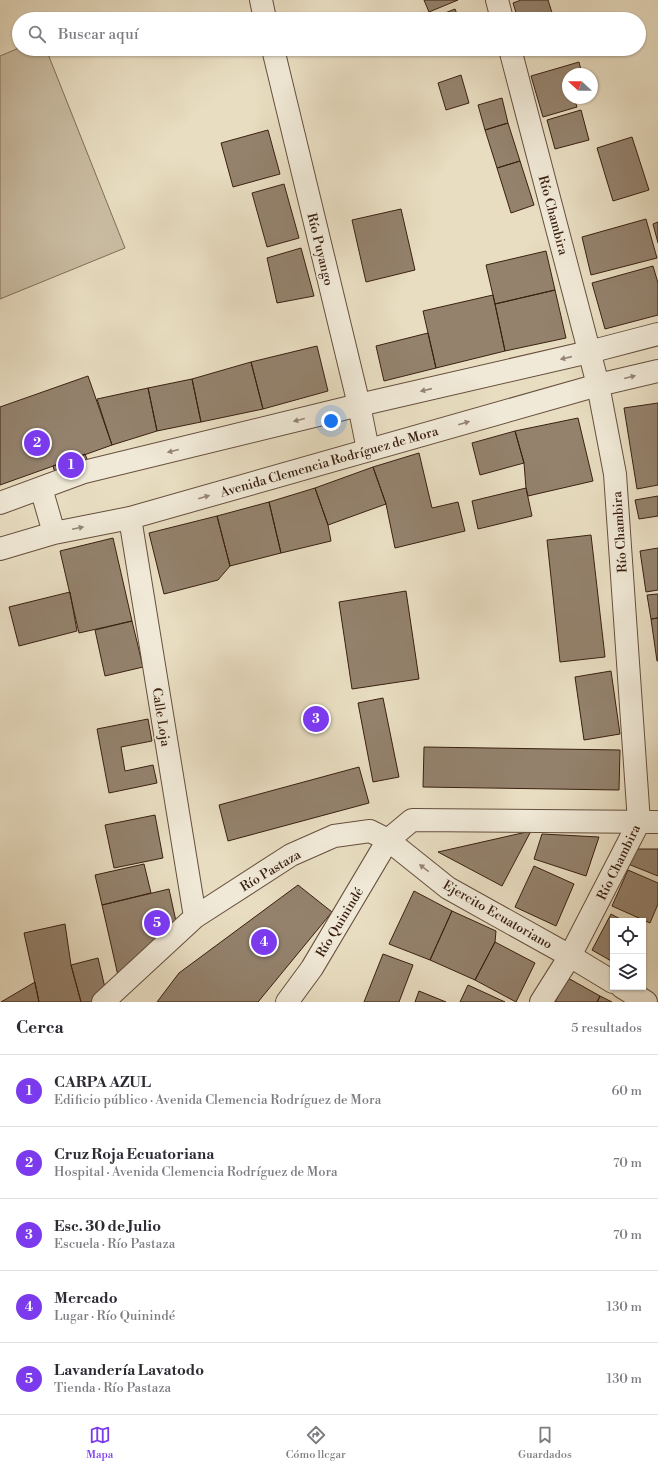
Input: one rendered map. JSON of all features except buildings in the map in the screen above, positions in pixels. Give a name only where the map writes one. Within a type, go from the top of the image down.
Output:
[{"type":"street","points":[[261,0],[264,12]]},
{"type":"street","points":[[497,0],[500,12]]},
{"type":"street","name":"Río Puyango","points":[[275,56],[359,405],[368,450]]},
{"type":"street","name":"Río Chambira","points":[[512,56],[590,352],[598,385],[614,474],[648,822],[570,956],[541,1002]]},
{"type":"street","points":[[0,503],[84,472],[359,405],[590,352],[658,334]]},
{"type":"street","name":"Avenida Clemencia Rodríguez de Mora","points":[[0,549],[54,533],[130,518],[598,385],[658,371]]},
{"type":"street","points":[[41,488],[54,533]]},
{"type":"street","name":"Calle Loja","points":[[130,518],[195,918]]},
{"type":"street","points":[[388,840],[412,820],[648,822]]},
{"type":"street","name":"Río Pastaza","points":[[103,1002],[195,918],[291,855],[334,836],[370,831],[388,840]]},
{"type":"street","name":"Ejercito Ecuatoriano","points":[[388,840],[448,888],[570,956],[610,980]]},
{"type":"street","name":"Río Quinindé","points":[[287,1002],[312,968],[388,840]]},
{"type":"street","points":[[627,990],[646,1002]]},
{"type":"shaded area","points":[[12,51],[12,56],[49,56],[125,248],[0,299],[0,56]]},
{"type":"place","name":"Cruz Roja Ecuatoriana","points":[[37,443]]},
{"type":"place","name":"CARPA AZUL","points":[[71,465]]},
{"type":"place","name":"Esc. 30 de Julio","points":[[316,719]]},
{"type":"place","name":"Lavandería Lavatodo","points":[[157,923]]},
{"type":"place","name":"Mercado","points":[[264,942]]}]
